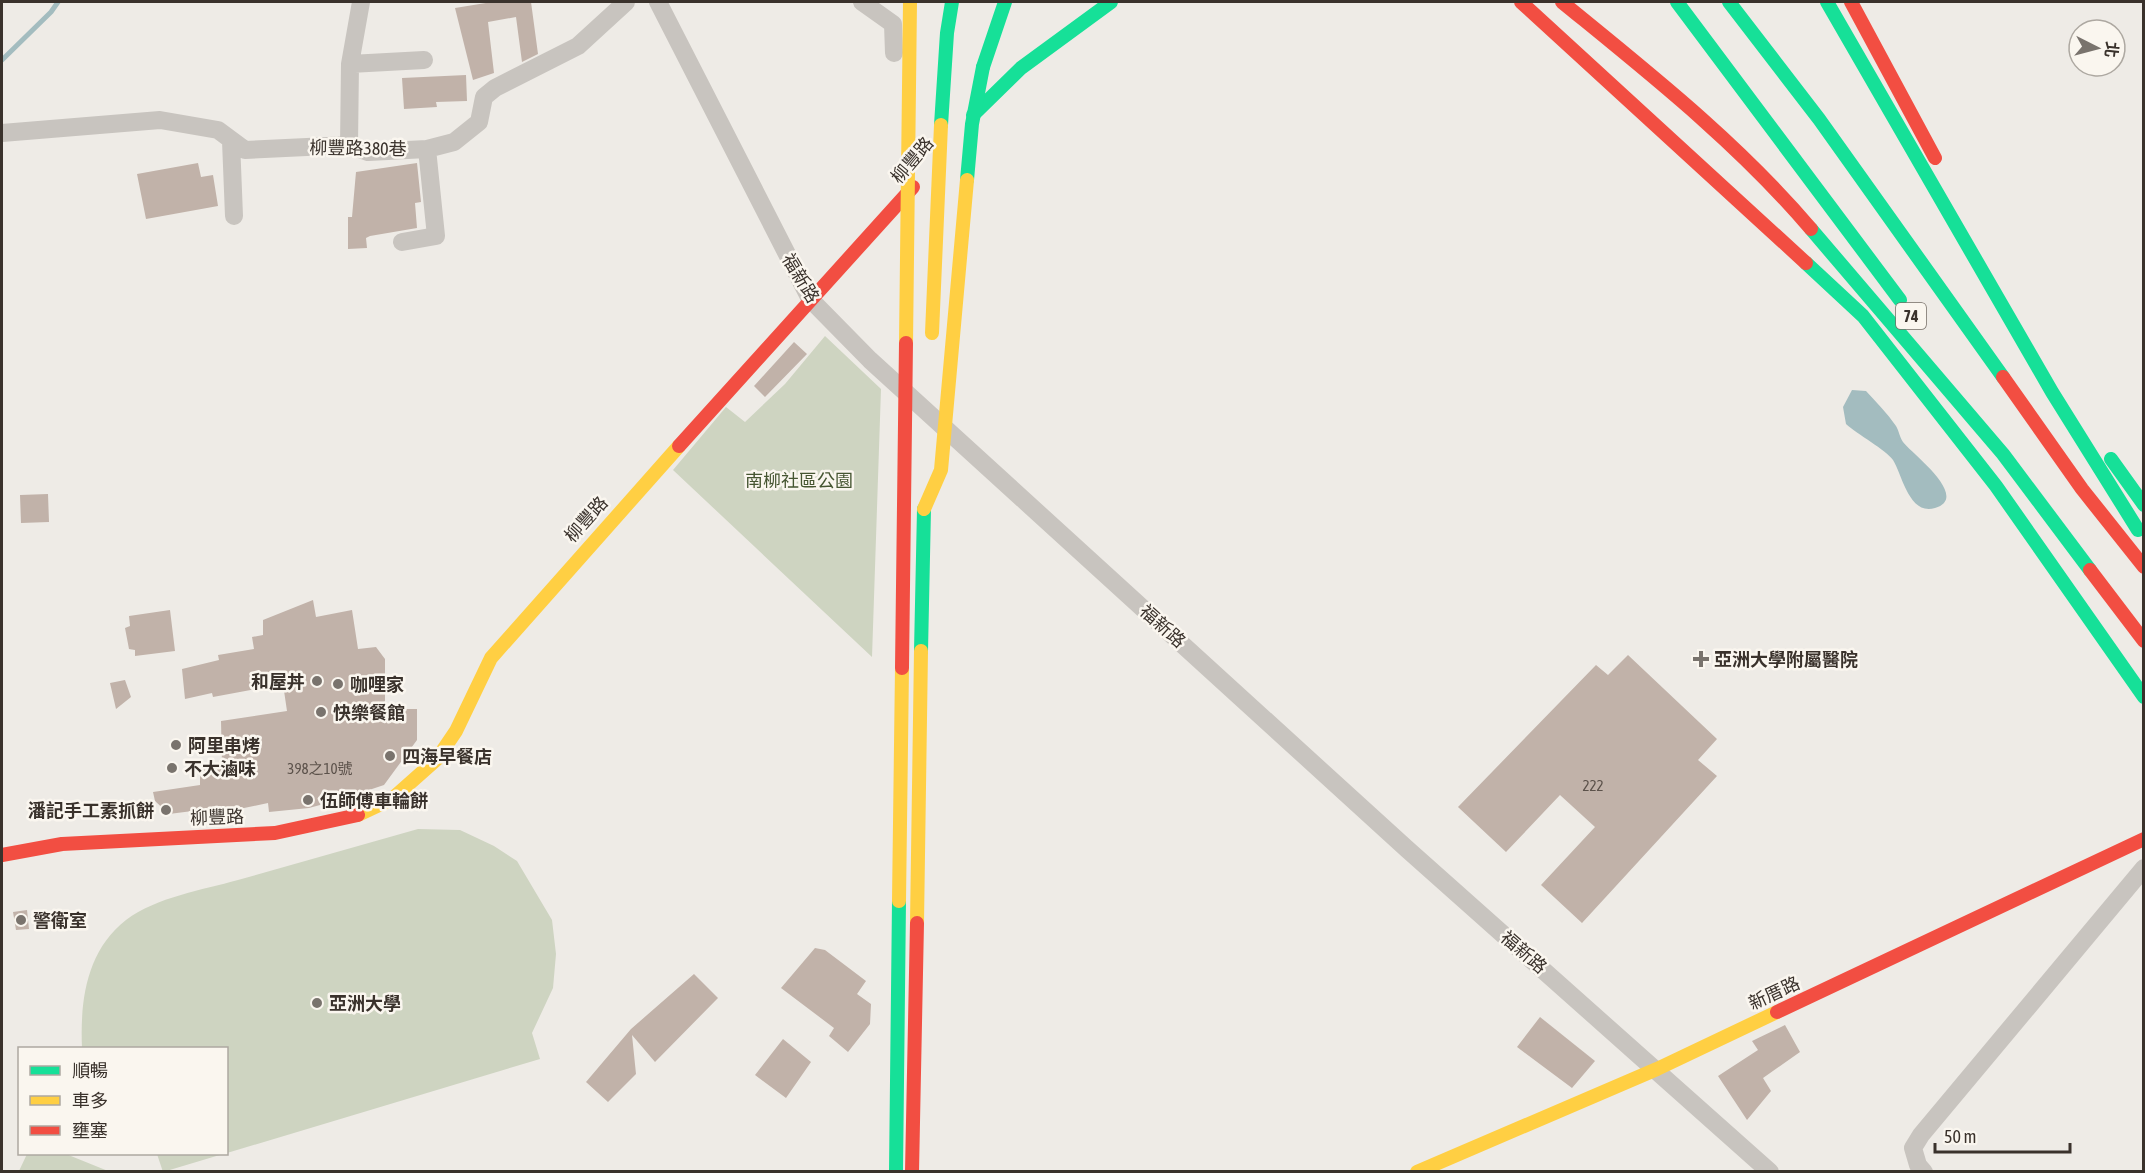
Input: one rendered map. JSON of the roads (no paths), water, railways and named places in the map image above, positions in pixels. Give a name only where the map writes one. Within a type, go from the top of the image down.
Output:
[{"type":"main road","points":[[896,1172],[910,2]]},
{"type":"main road","points":[[932,346],[941,125],[947,33],[952,2]]},
{"type":"main road","points":[[924,509],[941,470],[972,124],[983,67],[1005,2]]},
{"type":"main road","name":"柳豐路","points":[[2,855],[62,844],[275,833],[354,817],[392,799],[437,759],[456,731],[491,658],[522,620],[810,299],[899,204],[998,86],[1065,32],[1111,2]]},
{"type":"main road","points":[[1521,2],[1863,316],[1996,486],[2144,697]]},
{"type":"main road","points":[[1562,2],[1676,95],[1778,190],[1841,261],[2003,454],[2144,641]]},
{"type":"main road","name":"74","points":[[1677,2],[1908,311]]},
{"type":"main road","name":"74","points":[[1729,2],[1852,165],[2082,489],[2144,567]]},
{"type":"main road","points":[[1820,2],[1854,50]]},
{"type":"main road","points":[[1827,2],[2052,392],[2144,538]]},
{"type":"main road","points":[[1851,2],[1944,175]]},
{"type":"main road","points":[[1622,33],[1676,95]]},
{"type":"main road","points":[[1961,206],[2062,391],[2144,505]]},
{"type":"main road","points":[[1956,378],[2144,632]]},
{"type":"main road","points":[[928,428],[929,393]]},
{"type":"main road","points":[[912,1172],[926,462]]},
{"type":"main road","name":"新厝路","points":[[1417,1172],[1657,1069],[2144,839]]},
{"type":"street","points":[[349,145],[350,64],[362,2]]},
{"type":"street","name":"柳豐路380巷","points":[[2,133],[160,120],[218,130],[245,150],[349,145],[368,152],[427,150],[454,142],[479,122],[484,97],[495,88],[578,46],[626,2]]},
{"type":"street","name":"福新路","points":[[658,2],[810,299],[870,360],[1398,842],[1657,1069],[1770,1172]]},
{"type":"street","points":[[862,2],[893,24],[899,204]]},
{"type":"street","points":[[350,64],[424,60]]},
{"type":"street","points":[[231,141],[234,216]]},
{"type":"street","points":[[402,242],[436,236],[427,150]]},
{"type":"street","points":[[1924,1172],[1918,1165],[1913,1148],[1921,1135],[2144,868]]},
{"type":"water","points":[[1852,390],[1866,391],[1889,417],[1903,442],[1943,485],[1946,495],[1944,502],[1935,508],[1926,509],[1919,506],[1908,492],[1893,460],[1846,424],[1843,407]]},
{"type":"waterway","points":[[2,60],[51,12],[58,2]]},
{"type":"place","name":"亞洲大學附屬醫院","points":[[1701,659]]},
{"type":"place","name":"和屋丼","points":[[317,681]]},
{"type":"place","name":"咖哩家","points":[[338,684]]},
{"type":"place","name":"快樂餐館","points":[[321,712]]},
{"type":"place","name":"阿里串烤","points":[[176,745]]},
{"type":"place","name":"四海早餐店","points":[[390,756]]},
{"type":"place","name":"不大滷味","points":[[172,768]]},
{"type":"place","name":"伍師傅車輪餅","points":[[308,800]]},
{"type":"place","name":"潘記手工素抓餅","points":[[166,810]]},
{"type":"place","name":"警衛室","points":[[21,920]]},
{"type":"place","name":"亞洲大學","points":[[317,1003]]},
{"type":"park label","name":"南柳社區公園","points":[[799,480]]}]
